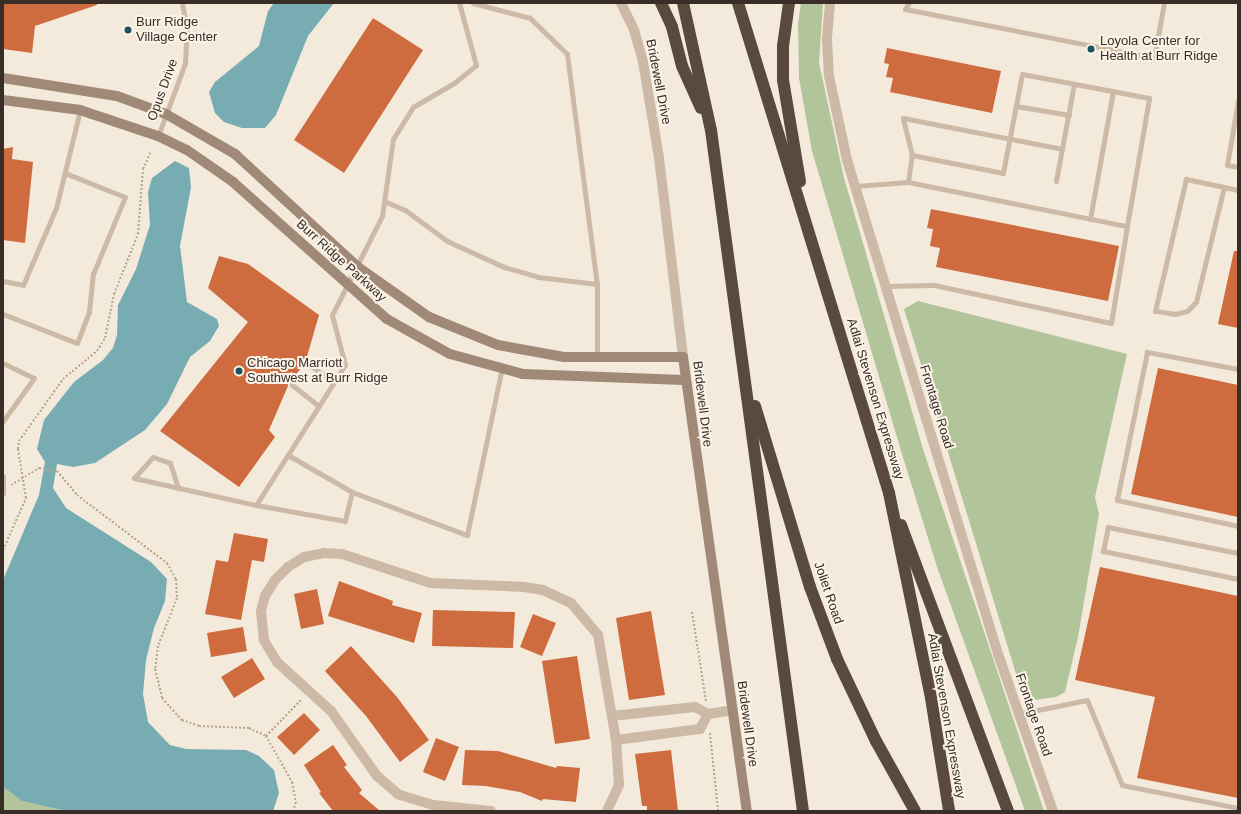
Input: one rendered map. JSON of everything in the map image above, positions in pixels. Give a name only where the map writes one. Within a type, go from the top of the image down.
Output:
[{"type":"highway","points":[[661,3],[672,27],[682,66],[711,130]]},
{"type":"highway","points":[[683,3],[711,130],[803,811]]},
{"type":"highway","name":"Adlai Stevenson Expressway","points":[[738,3],[889,493],[931,698],[948,808]]},
{"type":"highway","points":[[789,3],[783,46],[783,80],[807,225]]},
{"type":"highway","name":"Joliet Road","points":[[745,373],[810,587],[829,638],[876,741],[915,811]]},
{"type":"highway","points":[[889,493],[1008,811]]},
{"type":"highway","points":[[799,811],[800,785]]},
{"type":"street","name":"Bridewell Drive","points":[[621,3],[634,30],[644,69],[660,158],[683,357],[684,380],[747,811]]},
{"type":"street","name":"Frontage Road","points":[[830,3],[827,40],[829,76],[855,186],[1018,714],[1053,811]]},
{"type":"street","name":"Burr Ridge Parkway","points":[[3,78],[117,96],[166,114],[235,154],[358,267],[429,317],[498,345],[564,356],[683,357]]},
{"type":"street","name":"Burr Ridge Parkway","points":[[3,100],[80,110],[158,136],[187,150],[233,182],[348,286],[387,319],[450,354],[523,374],[684,380]]},
{"type":"street","points":[[491,811],[434,805],[398,794],[377,776],[344,727],[310,690],[277,662],[268,650],[261,628],[261,611],[265,596],[275,580],[288,567],[304,557],[324,553],[342,554],[430,582],[524,587],[558,595],[581,612],[598,635],[616,740],[619,785],[607,811]]},
{"type":"street","points":[[612,716],[695,707],[708,714],[732,710]]},
{"type":"street","points":[[616,740],[700,729],[708,714]]},
{"type":"lane","name":"Opus Drive","points":[[158,136],[186,63],[187,29],[182,3]]},
{"type":"lane","points":[[256,505],[345,365],[332,315],[358,267],[382,216],[393,139],[413,107],[454,83],[476,65],[459,3]]},
{"type":"lane","points":[[473,3],[530,18],[568,54],[597,284],[597,357]]},
{"type":"lane","points":[[909,3],[905,9],[1154,58],[1164,3]]},
{"type":"lane","points":[[886,286],[934,285],[1111,322],[1149,98],[1022,74],[1003,173],[912,155]]},
{"type":"lane","points":[[1056,181],[1074,84]]},
{"type":"lane","points":[[1090,219],[1113,91]]},
{"type":"lane","points":[[1238,100],[1227,165],[1238,167]]},
{"type":"lane","points":[[1016,106],[1069,114]]},
{"type":"lane","points":[[3,281],[23,285],[56,208],[80,110]]},
{"type":"lane","points":[[908,182],[912,155],[903,118],[1062,149]]},
{"type":"lane","points":[[3,314],[77,343],[89,311],[94,274],[125,197],[65,173]]},
{"type":"lane","points":[[1224,187],[1196,302],[1187,312],[1175,314],[1155,311],[1186,179],[1224,187],[1238,190]]},
{"type":"lane","points":[[855,186],[908,182],[1127,226]]},
{"type":"lane","points":[[384,201],[405,210],[447,241],[504,267],[538,277],[597,284]]},
{"type":"lane","points":[[1238,369],[1147,352],[1117,500],[1238,526]]},
{"type":"lane","points":[[3,363],[34,378],[3,421]]},
{"type":"lane","points":[[300,363],[311,366],[334,382]]},
{"type":"lane","points":[[288,455],[352,492],[467,534],[502,368]]},
{"type":"lane","points":[[290,376],[292,385],[319,406]]},
{"type":"lane","points":[[178,488],[170,463],[153,457],[134,478],[178,488],[256,505],[345,521],[352,492]]},
{"type":"lane","points":[[3,476],[3,493]]},
{"type":"lane","points":[[1238,553],[1108,527],[1103,550],[1238,579]]},
{"type":"lane","points":[[1018,714],[1087,700],[1122,784],[1238,808]]},
{"type":"path","points":[[4,487],[43,468],[57,471],[77,495],[161,557],[176,579],[177,598],[155,661],[158,689],[168,706],[190,723],[249,728],[266,736],[292,782],[296,802],[293,811]]},
{"type":"path","points":[[3,550],[26,498],[24,477]]},
{"type":"path","points":[[692,612],[708,714],[718,811]]},
{"type":"path","points":[[266,736],[310,690]]},
{"type":"green space","points":[[801,3],[823,3],[819,63],[844,178],[923,449],[1044,811],[1025,811],[937,567],[902,454],[812,151],[799,78],[798,23]]},
{"type":"green space","points":[[918,301],[1127,354],[1095,497],[1099,514],[1078,637],[1065,692],[1056,697],[1029,701],[1021,690],[904,309]]},
{"type":"green space","points":[[3,787],[22,801],[66,811],[3,811]]},
{"type":"water","points":[[274,3],[334,3],[308,36],[276,115],[265,128],[242,128],[224,122],[215,113],[209,92],[215,82],[259,46],[268,11]]},
{"type":"water","points":[[175,161],[189,168],[191,187],[180,246],[187,302],[217,319],[219,326],[210,341],[190,357],[167,404],[145,430],[95,463],[73,467],[57,464],[53,488],[66,508],[151,562],[167,579],[165,601],[154,628],[146,660],[143,694],[148,722],[170,745],[186,749],[246,750],[259,756],[274,770],[279,793],[273,811],[66,811],[22,801],[3,787],[3,580],[39,495],[45,462],[37,449],[44,420],[74,382],[103,360],[113,348],[117,335],[118,305],[136,269],[150,225],[148,192],[152,178]]},
{"type":"building","points":[[3,3],[97,3],[97,5],[35,26],[32,53],[3,49]]},
{"type":"building","points":[[373,18],[423,50],[344,173],[294,140]]},
{"type":"building","points":[[887,48],[1001,71],[992,113],[890,92],[893,78],[886,77],[889,64],[884,63]]},
{"type":"building","points":[[13,147],[12,159],[33,162],[25,243],[3,240],[3,149]]},
{"type":"building","points":[[931,209],[1119,246],[1108,301],[936,267],[940,248],[930,246],[933,229],[927,228]]},
{"type":"building","points":[[1234,251],[1238,251],[1238,328],[1218,324]]},
{"type":"building","name":"Chicago Marriott Southwest at Burr Ridge","points":[[219,256],[248,264],[319,315],[306,360],[297,360],[297,366],[301,368],[294,377],[292,372],[286,374],[288,386],[269,430],[275,437],[239,487],[160,431],[248,322],[208,288]]},
{"type":"building","points":[[1158,368],[1238,385],[1238,517],[1131,494]]},
{"type":"building","points":[[234,533],[268,539],[264,562],[252,560],[241,620],[205,614],[216,560],[228,562]]},
{"type":"building","points":[[1100,567],[1238,596],[1238,798],[1137,778],[1155,697],[1075,680]]},
{"type":"building","points":[[339,581],[393,601],[392,605],[422,613],[414,643],[328,616]]},
{"type":"building","points":[[317,589],[324,624],[301,629],[294,594]]},
{"type":"building","points":[[433,610],[515,612],[513,648],[432,646]]},
{"type":"building","points":[[651,611],[665,695],[629,700],[616,618]]},
{"type":"building","points":[[533,614],[556,623],[542,656],[520,647]]},
{"type":"building","points":[[243,627],[247,651],[211,657],[207,633]]},
{"type":"building","points":[[351,646],[397,697],[429,740],[400,762],[366,716],[325,671]]},
{"type":"building","points":[[577,656],[590,739],[555,744],[542,661]]},
{"type":"building","points":[[252,658],[265,679],[234,698],[221,677]]},
{"type":"building","points":[[304,713],[320,730],[294,755],[277,737]]},
{"type":"building","points":[[436,738],[459,747],[445,781],[423,772]]},
{"type":"building","points":[[333,745],[347,765],[344,767],[362,790],[359,793],[380,811],[333,811],[319,793],[321,792],[304,765]]},
{"type":"building","points":[[465,750],[498,751],[556,768],[557,766],[580,768],[576,802],[543,799],[542,801],[520,792],[486,786],[462,785]]},
{"type":"building","points":[[671,750],[678,811],[647,811],[647,806],[642,806],[635,754]]},
{"type":"place","name":"Burr Ridge Village Center","points":[[128,30]]},
{"type":"place","name":"Loyola Center for Health at Burr Ridge","points":[[1091,49]]},
{"type":"place","name":"Chicago Marriott Southwest at Burr Ridge","points":[[239,371]]}]
